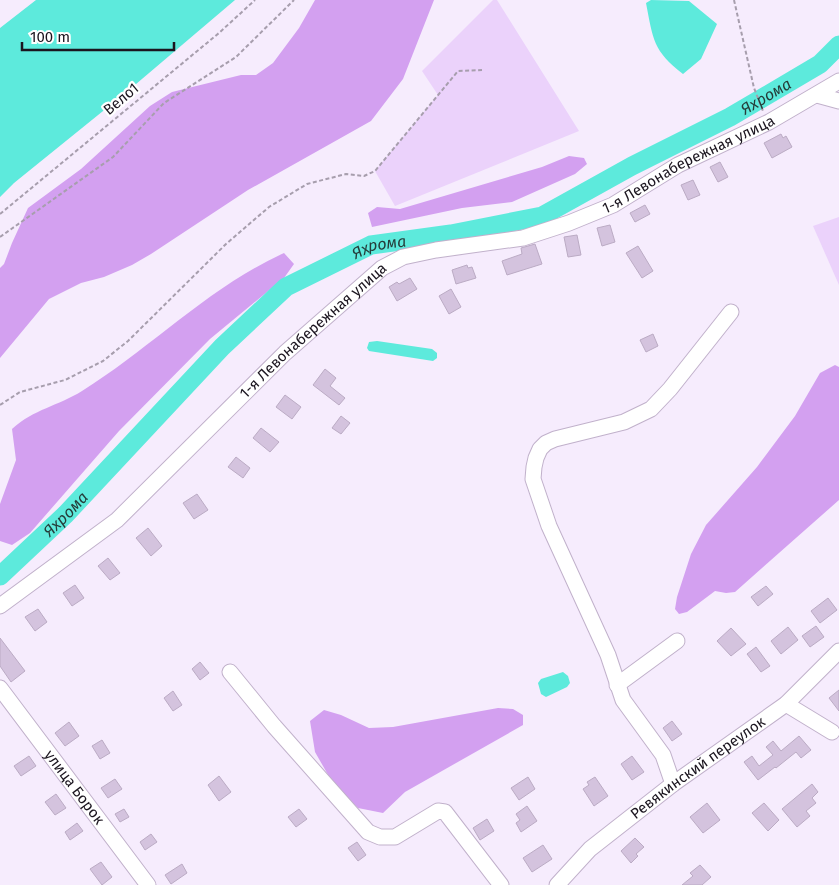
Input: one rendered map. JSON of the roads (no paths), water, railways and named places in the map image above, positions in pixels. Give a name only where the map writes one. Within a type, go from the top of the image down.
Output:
[{"type":"street","name":"1-я Левонабережная улица","points":[[0,606],[117,520],[285,354],[382,268],[403,258],[436,250],[523,238],[569,223],[613,205],[678,165],[769,122],[839,81]]},
{"type":"street","points":[[818,95],[839,101]]},
{"type":"street","points":[[673,784],[663,755],[622,700],[608,655],[549,526],[533,479],[536,458],[546,443],[554,439],[624,422],[651,409],[670,389],[731,312]]},
{"type":"street","points":[[617,685],[677,640]]},
{"type":"street","name":"Ревякинский переулок","points":[[557,885],[590,849],[673,784],[786,704],[839,650]]},
{"type":"street","points":[[230,672],[274,726],[368,832],[380,837],[395,837],[438,811],[444,812],[501,885]]},
{"type":"street","name":"улица Борок","points":[[0,688],[148,885]]},
{"type":"street","points":[[786,704],[832,732]]},
{"type":"waterway","name":"Яхрома","points":[[0,576],[66,514],[222,347],[286,287],[371,245],[451,234],[542,216],[632,166],[730,117],[820,64],[839,45]]}]
